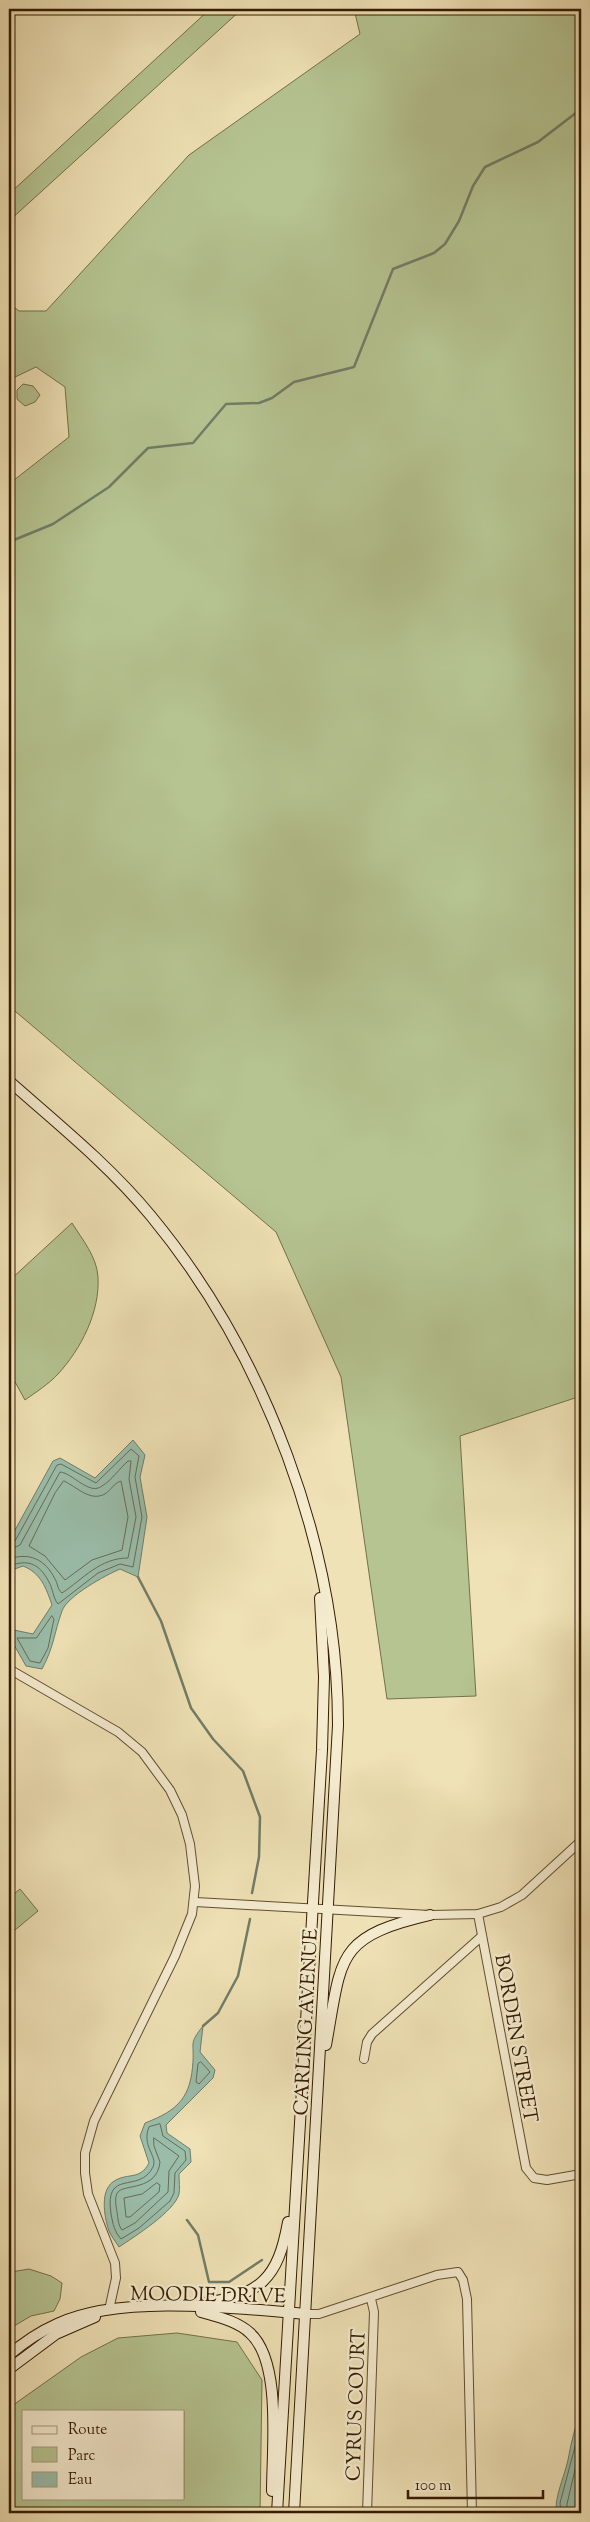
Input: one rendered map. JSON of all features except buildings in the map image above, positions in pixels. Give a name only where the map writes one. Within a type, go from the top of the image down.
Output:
[{"type":"main road","name":"CARLING AVENUE","points":[[9,1082],[115,1177],[152,1216],[194,1274],[252,1373],[286,1453],[322,1573],[338,1690],[338,1725],[294,2513]]},
{"type":"main road","name":"CARLING AVENUE","points":[[277,2513],[324,1692],[321,1614],[311,1535]]},
{"type":"main road","points":[[318,2092],[339,1975],[348,1954],[365,1937],[374,1932],[396,1923],[430,1915]]},
{"type":"main road","points":[[184,2307],[240,2296],[251,2292],[268,2278],[278,2262],[284,2245],[296,2176]]},
{"type":"main road","name":"MOODIE DRIVE","points":[[9,2355],[57,2323],[87,2313],[146,2306],[306,2314]]},
{"type":"main road","points":[[184,2307],[223,2318],[244,2328],[258,2342],[268,2361],[272,2380],[272,2513]]},
{"type":"main road","name":"MOODIE DRIVE","points":[[9,2369],[56,2334],[110,2310]]},
{"type":"street","points":[[9,1669],[118,1732],[150,1761],[170,1790],[187,1829],[192,1857],[195,1902],[175,1956],[90,2132],[84,2165],[88,2194],[114,2263],[116,2278],[110,2310]]},
{"type":"street","points":[[195,1902],[430,1915],[478,1914],[501,1907],[522,1895],[581,1841]]},
{"type":"street","name":"BORDEN STREET","points":[[478,1914],[526,2168],[534,2178],[547,2180],[581,2174]]},
{"type":"street","points":[[364,2059],[372,2034],[482,1936]]},
{"type":"street","points":[[306,2314],[320,2314],[437,2276],[458,2272],[464,2280],[467,2299],[472,2513]]},
{"type":"street","name":"CYRUS COURT","points":[[367,2513],[374,2312],[371,2299]]},
{"type":"green space","points":[[210,9],[242,9],[9,221],[9,194]]},
{"type":"green space","points":[[354,9],[581,9],[581,1396],[460,1436],[476,1696],[387,1699],[341,1377],[276,1232],[9,1006],[9,484],[69,437],[65,387],[36,367],[9,380],[9,303],[19,311],[46,311],[189,155],[360,34]]},
{"type":"green space","points":[[23,384],[33,386],[40,395],[35,402],[25,406],[17,399],[17,390]]},
{"type":"green space","points":[[72,1223],[95,1262],[98,1277],[96,1303],[81,1342],[66,1364],[51,1381],[25,1400],[9,1371],[9,1281]]},
{"type":"green space","points":[[20,1889],[38,1911],[9,1935],[9,1898]]},
{"type":"green space","points":[[29,2269],[51,2276],[62,2283],[60,2299],[54,2311],[31,2316],[9,2329],[9,2276],[11,2272]]},
{"type":"green space","points":[[177,2333],[237,2342],[262,2380],[260,2513],[9,2513],[9,2408],[81,2357],[118,2338]]},
{"type":"water","points":[[133,1440],[145,1455],[140,1477],[147,1517],[138,1577],[120,1569],[97,1581],[71,1599],[62,1611],[42,1669],[26,1666],[13,1643],[9,1643],[9,1629],[33,1634],[52,1605],[39,1577],[29,1569],[23,1566],[9,1571],[9,1541],[53,1461],[60,1458],[95,1478]]},
{"type":"water","points":[[203,2026],[200,2052],[215,2070],[213,2078],[166,2125],[167,2133],[190,2149],[191,2162],[179,2174],[179,2194],[176,2201],[162,2216],[119,2247],[107,2225],[104,2203],[107,2189],[116,2180],[142,2172],[149,2163],[140,2136],[145,2123],[167,2113],[181,2101],[186,2093],[192,2073],[193,2043]]},
{"type":"water","points":[[581,2407],[581,2513],[556,2513],[558,2493]]},
{"type":"waterway","points":[[9,542],[53,524],[109,487],[148,448],[193,443],[226,404],[259,403],[272,398],[294,382],[354,367],[393,269],[434,253],[445,244],[459,221],[473,186],[485,167],[538,142],[581,109]]},
{"type":"waterway","points":[[138,1577],[161,1621],[191,1708],[213,1739],[243,1771],[260,1817],[259,1857],[252,1893]]},
{"type":"waterway","points":[[203,2026],[218,2013],[238,1976],[250,1919]]},
{"type":"waterway","points":[[187,2220],[198,2235],[209,2282],[229,2282],[262,2260]]}]
